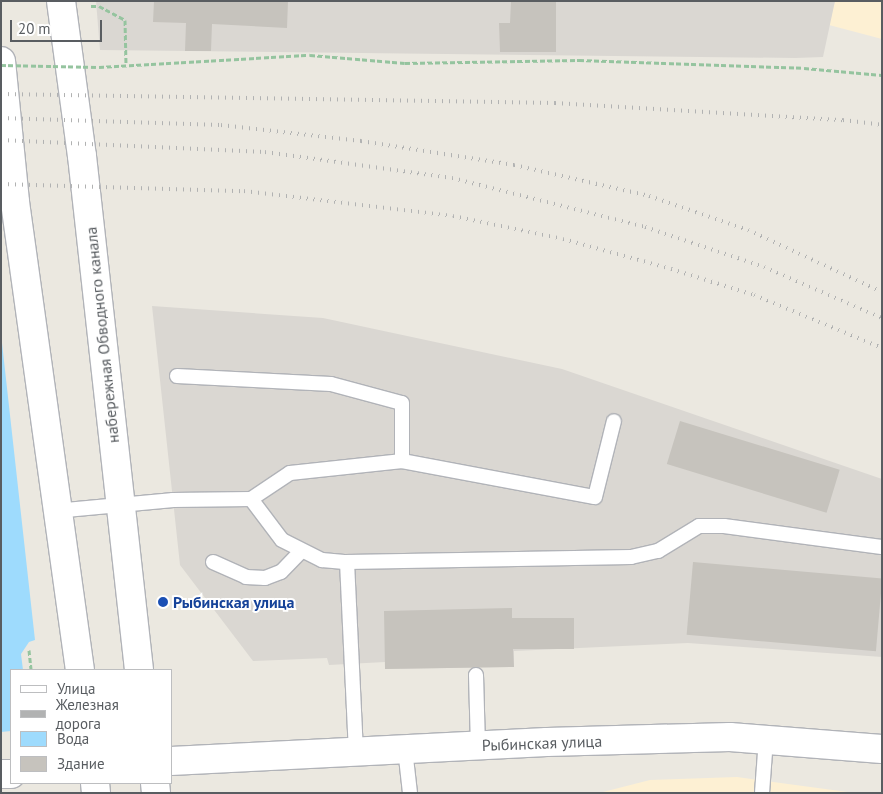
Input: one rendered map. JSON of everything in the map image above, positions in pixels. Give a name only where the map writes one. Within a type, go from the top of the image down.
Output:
[{"type":"main road","name":"набережная Обводного канала","points":[[61,1],[82,156],[139,669]]},
{"type":"main road","points":[[1,63],[15,202],[56,511],[80,669]]},
{"type":"main road","name":"Рыбинская улица","points":[[172,761],[478,745],[766,738],[882,748]]},
{"type":"lane","points":[[177,376],[331,384],[402,403],[402,461]]},
{"type":"lane","points":[[56,511],[120,504],[251,499],[290,473],[402,461],[595,497],[614,422]]},
{"type":"lane","points":[[251,499],[282,540],[300,552],[322,560],[347,562],[631,557],[658,551],[699,526],[724,526],[882,547]]},
{"type":"lane","points":[[213,562],[246,577],[265,578],[281,572],[300,552]]},
{"type":"lane","points":[[347,562],[356,750]]},
{"type":"lane","points":[[476,675],[478,745]]},
{"type":"lane","points":[[762,793],[766,738]]},
{"type":"lane","points":[[405,748],[410,793]]},
{"type":"path","points":[[99,6],[125,20],[126,64]]},
{"type":"path","points":[[1,63],[98,67],[310,55],[405,63],[579,60],[804,68],[882,76]]},
{"type":"path","points":[[29,650],[31,669]]},
{"type":"shaded area","points":[[96,1],[835,1],[823,57],[795,58],[100,50]]},
{"type":"shaded area","points":[[835,1],[882,1],[882,39],[829,25]]},
{"type":"shaded area","points":[[152,306],[323,318],[562,369],[882,479],[882,657],[688,643],[514,651],[514,667],[385,669],[385,662],[329,665],[327,658],[253,661],[180,565]]},
{"type":"shaded area","points":[[737,777],[855,793],[599,793],[650,780]]},
{"type":"water","points":[[1,334],[35,640],[29,642],[21,654],[23,669],[10,669],[10,784],[1,793]]},
{"type":"pier","points":[[10,731],[10,784],[38,784],[39,793],[1,793],[1,732]]},
{"type":"building","points":[[154,1],[288,1],[287,28],[212,24],[211,51],[185,51],[186,23],[153,22]]},
{"type":"building","points":[[511,1],[556,1],[556,52],[500,52],[499,23],[510,23]]},
{"type":"building","points":[[680,421],[840,470],[827,513],[667,464]]},
{"type":"building","points":[[693,562],[882,579],[876,651],[687,635]]},
{"type":"building","points":[[512,608],[512,618],[574,618],[574,649],[513,649],[514,667],[385,669],[384,611]]},
{"type":"railway","points":[[1,94],[555,103],[843,120],[882,125]]},
{"type":"railway","points":[[1,118],[221,125],[361,141],[514,165],[649,196],[748,230],[882,292]]},
{"type":"railway","points":[[1,140],[265,152],[452,178],[645,227],[764,267],[882,318]]},
{"type":"railway","points":[[1,184],[244,191],[453,216],[563,239],[671,269],[754,295],[882,348]]},
{"type":"place","name":"Рыбинская улица","points":[[163,602]]}]
